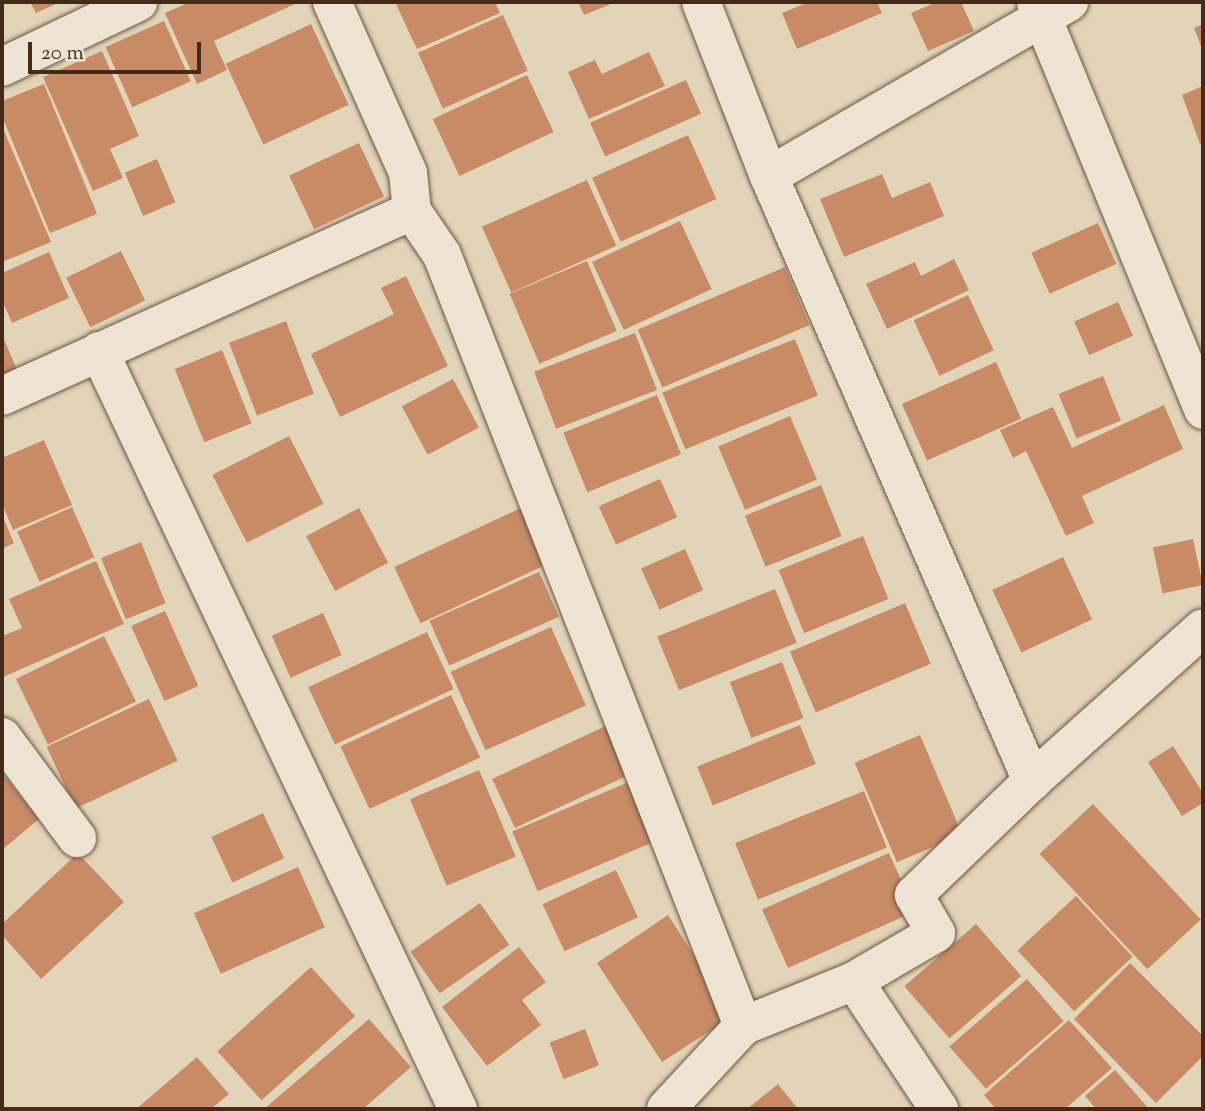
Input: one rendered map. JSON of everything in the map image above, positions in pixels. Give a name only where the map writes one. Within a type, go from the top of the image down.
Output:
[{"type":"street","points":[[7,53],[138,2]]},
{"type":"street","points":[[332,2],[408,173],[412,211],[442,255],[743,1026]]},
{"type":"street","points":[[701,2],[769,176],[1032,781]]},
{"type":"street","points":[[769,176],[1049,7],[1203,410]]},
{"type":"street","points":[[2,396],[412,211]]},
{"type":"street","points":[[99,351],[458,1109]]},
{"type":"street","points":[[666,1109],[743,1026],[854,981],[936,933],[914,895],[1032,781],[1203,628]]},
{"type":"street","points":[[2,737],[76,838]]},
{"type":"street","points":[[854,981],[939,1109]]},
{"type":"building","points":[[30,2],[60,2],[36,13]]},
{"type":"building","points":[[190,2],[299,2],[214,41],[227,70],[197,84],[165,13]]},
{"type":"building","points":[[395,2],[495,2],[500,13],[417,49]]},
{"type":"building","points":[[578,2],[616,2],[584,15]]},
{"type":"building","points":[[809,2],[877,2],[882,13],[797,49],[782,13]]},
{"type":"building","points":[[937,2],[961,2],[974,31],[928,51],[911,13]]},
{"type":"building","points":[[503,15],[528,71],[443,109],[418,53]]},
{"type":"building","points":[[164,21],[191,81],[132,107],[106,47]]},
{"type":"building","points":[[311,24],[349,105],[263,144],[226,64]]},
{"type":"building","points":[[1203,24],[1203,51],[1194,28]]},
{"type":"building","points":[[102,51],[139,136],[110,149],[123,178],[93,191],[43,77]]},
{"type":"building","points":[[649,52],[665,86],[589,119],[568,72],[595,60],[602,74]]},
{"type":"building","points":[[527,75],[554,132],[459,176],[433,119]]},
{"type":"building","points":[[686,80],[701,114],[605,157],[590,123]]},
{"type":"building","points":[[44,84],[97,214],[50,233],[2,116],[2,101]]},
{"type":"building","points":[[1203,86],[1203,143],[1200,144],[1182,95]]},
{"type":"building","points":[[2,126],[51,242],[2,262]]},
{"type":"building","points":[[688,135],[716,199],[621,242],[592,178]]},
{"type":"building","points":[[359,143],[384,196],[314,229],[289,176]]},
{"type":"building","points":[[157,159],[175,202],[143,216],[125,173]]},
{"type":"building","points":[[882,174],[892,198],[930,182],[944,216],[844,257],[820,199]]},
{"type":"building","points":[[587,180],[616,246],[511,293],[482,227]]},
{"type":"building","points":[[680,221],[712,289],[624,330],[592,262]]},
{"type":"building","points":[[1098,223],[1116,264],[1050,294],[1031,253]]},
{"type":"building","points":[[121,251],[145,300],[90,327],[66,278]]},
{"type":"building","points":[[49,252],[69,298],[12,323],[2,300],[2,273]]},
{"type":"building","points":[[954,259],[969,290],[887,329],[866,284],[915,262],[921,276]]},
{"type":"building","points":[[587,261],[617,331],[539,364],[510,294]]},
{"type":"building","points":[[785,267],[810,325],[662,388],[638,330]]},
{"type":"building","points":[[406,276],[448,366],[340,417],[311,354],[394,314],[381,288]]},
{"type":"building","points":[[968,295],[994,350],[939,376],[914,320]]},
{"type":"building","points":[[1118,302],[1133,336],[1089,355],[1074,322]]},
{"type":"building","points":[[286,321],[314,394],[257,416],[229,343]]},
{"type":"building","points":[[635,333],[657,390],[556,429],[534,372]]},
{"type":"building","points":[[2,335],[18,372],[2,379]]},
{"type":"building","points":[[795,339],[818,396],[685,449],[662,393]]},
{"type":"building","points":[[222,350],[252,423],[204,442],[175,369]]},
{"type":"building","points":[[996,362],[1021,419],[927,461],[902,404]]},
{"type":"building","points":[[1103,376],[1121,421],[1076,438],[1058,394]]},
{"type":"building","points":[[453,379],[479,428],[428,455],[402,406]]},
{"type":"building","points":[[657,395],[681,454],[587,492],[563,433]]},
{"type":"building","points":[[1164,405],[1183,449],[1082,496],[1094,523],[1066,536],[1026,451],[1013,458],[1000,430],[1053,407],[1072,448]]},
{"type":"building","points":[[790,416],[817,480],[745,510],[718,446]]},
{"type":"building","points":[[289,436],[324,504],[247,543],[212,475]]},
{"type":"building","points":[[44,440],[72,505],[13,530],[2,503],[2,458]]},
{"type":"building","points":[[660,479],[677,517],[616,545],[599,506]]},
{"type":"building","points":[[821,485],[842,536],[766,567],[745,516]]},
{"type":"building","points":[[72,507],[94,557],[40,582],[17,531]]},
{"type":"building","points":[[523,507],[549,563],[421,623],[394,567]]},
{"type":"building","points":[[359,508],[388,563],[335,591],[306,536]]},
{"type":"building","points":[[2,515],[14,543],[2,549]]},
{"type":"building","points":[[863,536],[888,599],[804,633],[779,570]]},
{"type":"building","points":[[1193,539],[1203,585],[1163,593],[1153,548]]},
{"type":"building","points":[[141,542],[166,603],[126,619],[101,558]]},
{"type":"building","points":[[685,549],[703,590],[659,610],[641,569]]},
{"type":"building","points":[[1063,557],[1092,620],[1021,652],[992,590]]},
{"type":"building","points":[[96,561],[124,624],[3,677],[2,636],[22,628],[9,599]]},
{"type":"building","points":[[539,572],[559,617],[449,666],[429,621]]},
{"type":"building","points":[[775,589],[797,643],[679,690],[657,637]]},
{"type":"building","points":[[905,603],[931,664],[816,713],[790,652]]},
{"type":"building","points":[[165,611],[198,686],[165,701],[131,626]]},
{"type":"building","points":[[323,613],[342,655],[291,678],[272,636]]},
{"type":"building","points":[[551,627],[586,706],[485,750],[451,672]]},
{"type":"building","points":[[427,632],[454,689],[335,744],[308,687]]},
{"type":"building","points":[[104,636],[136,702],[48,745],[16,679]]},
{"type":"building","points":[[782,662],[804,718],[751,738],[730,682]]},
{"type":"building","points":[[451,695],[480,758],[370,809],[340,747]]},
{"type":"building","points":[[149,699],[178,761],[75,808],[47,747]]},
{"type":"building","points":[[610,724],[633,773],[515,828],[492,779]]},
{"type":"building","points":[[800,725],[816,764],[713,806],[697,767]]},
{"type":"building","points":[[920,735],[962,834],[897,862],[855,763]]},
{"type":"building","points":[[1173,746],[1203,793],[1203,803],[1182,816],[1148,762]]},
{"type":"building","points":[[479,770],[516,857],[447,886],[410,799]]},
{"type":"building","points":[[2,773],[39,819],[2,850]]},
{"type":"building","points":[[631,781],[656,841],[538,891],[512,831]]},
{"type":"building","points":[[864,791],[887,848],[758,900],[735,843]]},
{"type":"building","points":[[1093,804],[1201,920],[1147,969],[1040,854]]},
{"type":"building","points":[[263,813],[284,858],[232,882],[211,837]]},
{"type":"building","points":[[78,853],[124,902],[41,979],[2,935],[2,924]]},
{"type":"building","points":[[889,853],[915,911],[788,968],[762,910]]},
{"type":"building","points":[[298,867],[325,927],[221,974],[194,913]]},
{"type":"building","points":[[616,870],[638,917],[565,951],[543,904]]},
{"type":"building","points":[[1076,896],[1133,957],[1074,1011],[1017,951]]},
{"type":"building","points":[[480,903],[509,945],[440,994],[410,952]]},
{"type":"building","points":[[668,915],[738,1023],[717,1037],[713,1029],[662,1062],[597,963]]},
{"type":"building","points":[[976,924],[1021,976],[950,1038],[904,986]]},
{"type":"building","points":[[519,947],[546,982],[522,1000],[541,1025],[487,1066],[442,1007]]},
{"type":"building","points":[[1130,963],[1203,1036],[1203,1056],[1156,1103],[1074,1019]]},
{"type":"building","points":[[311,967],[355,1016],[262,1100],[217,1051]]},
{"type":"building","points":[[1027,979],[1064,1021],[986,1089],[949,1047]]},
{"type":"building","points":[[369,1019],[411,1067],[363,1109],[264,1109]]},
{"type":"building","points":[[1069,1020],[1112,1068],[1065,1109],[996,1109],[984,1095]]},
{"type":"building","points":[[585,1029],[599,1065],[564,1079],[550,1043]]},
{"type":"building","points":[[197,1057],[229,1094],[211,1109],[136,1109]]},
{"type":"building","points":[[1115,1070],[1149,1109],[1096,1109],[1085,1096]]},
{"type":"building","points":[[778,1084],[798,1109],[747,1109]]}]
